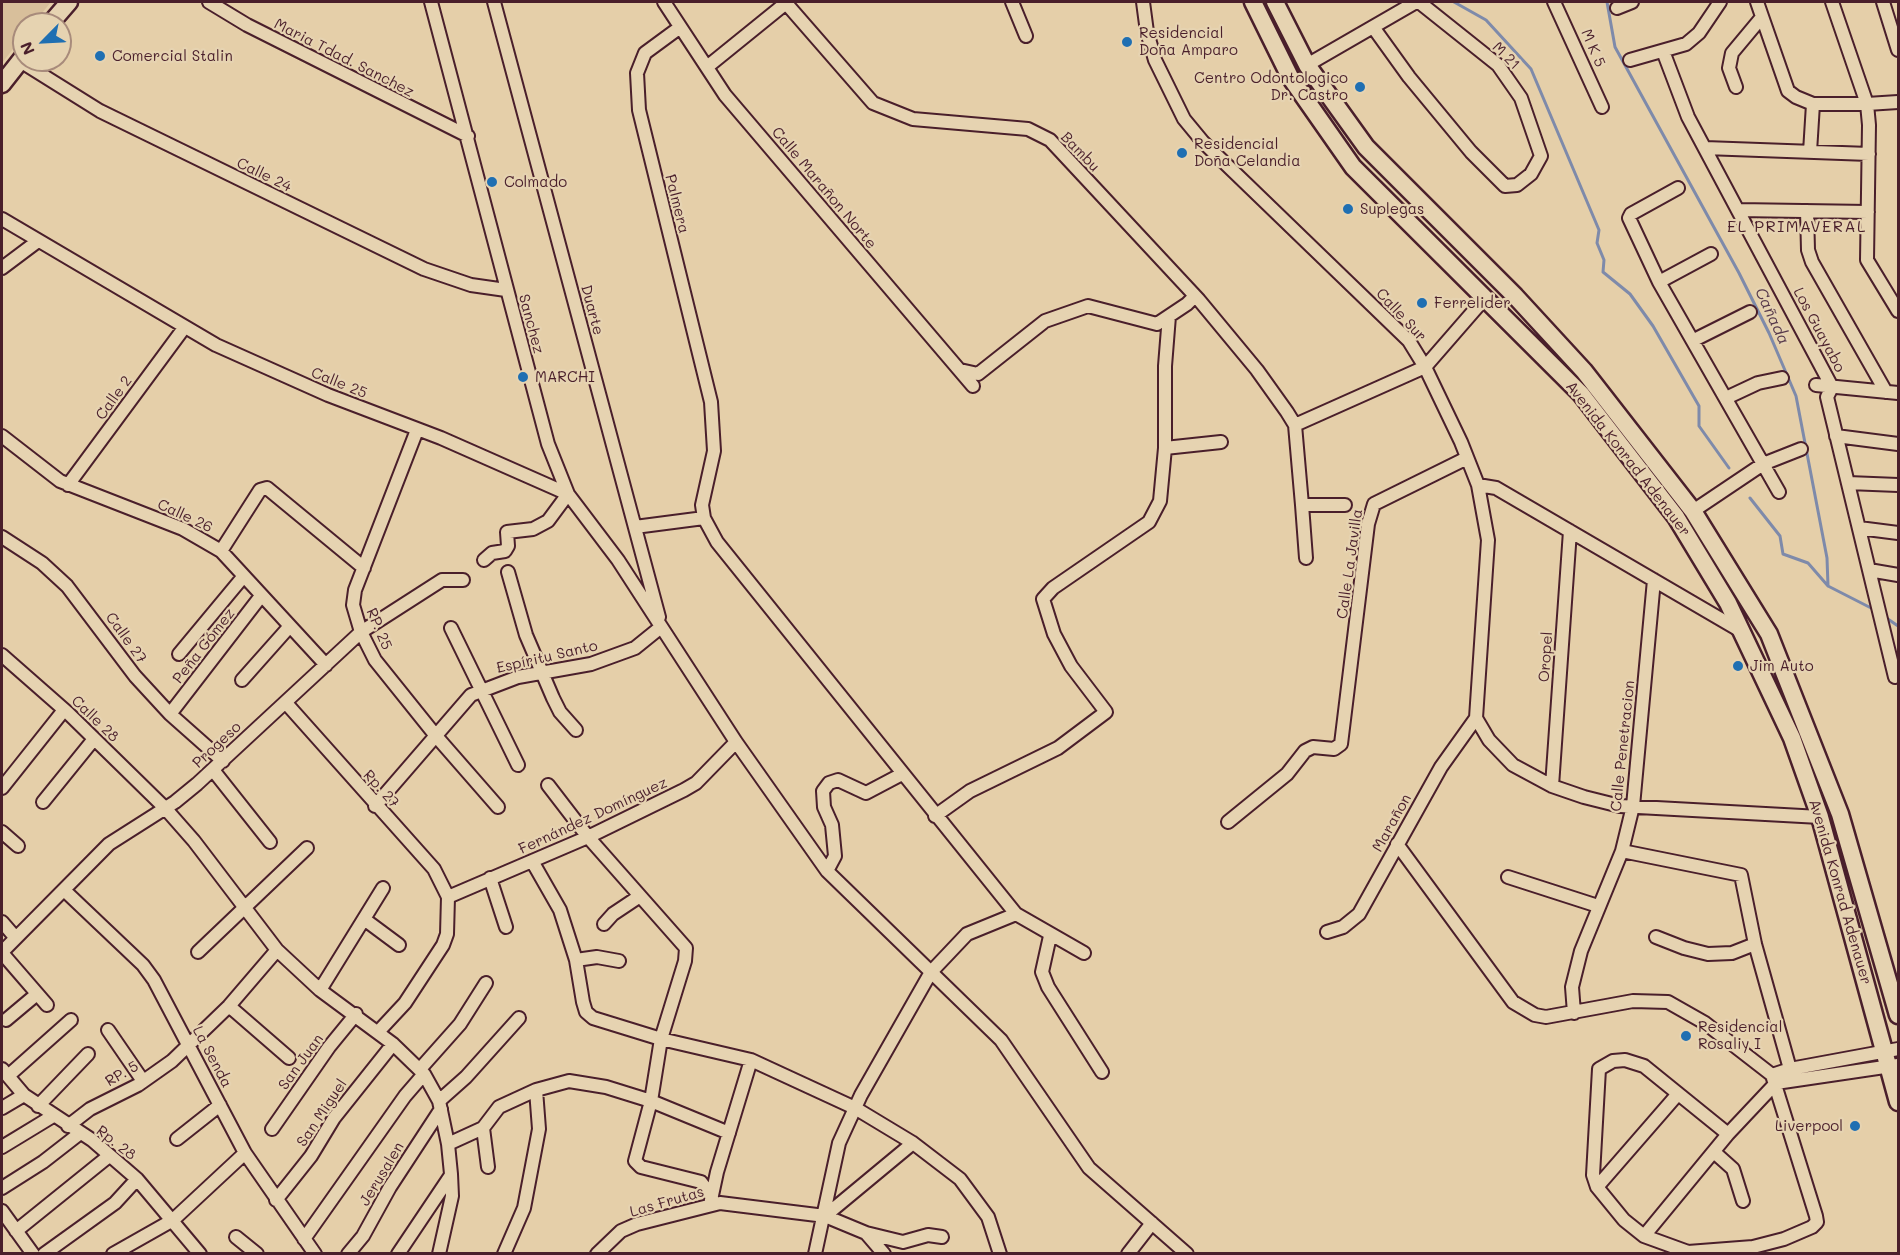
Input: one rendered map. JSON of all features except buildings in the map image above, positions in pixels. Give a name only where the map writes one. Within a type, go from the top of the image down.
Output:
[{"type":"main road","name":"Avenida Konrad Adenauer","points":[[1253,2],[1290,77],[1364,179],[1581,394],[1676,517],[1745,634],[1792,738],[1820,817],[1893,1058],[1899,1102]]},
{"type":"main road","name":"Avenida Konrad Adenauer","points":[[1275,2],[1307,65],[1380,164],[1515,296],[1584,371],[1693,511],[1773,645],[1840,814],[1894,979],[1898,1010]]},
{"type":"main road","points":[[2,84],[12,71]]},
{"type":"main road","points":[[1364,179],[1380,164]]},
{"type":"street","name":"Maria Tdad. Sanchez","points":[[209,2],[247,25],[468,136]]},
{"type":"street","name":"Duarte","points":[[495,2],[661,627]]},
{"type":"street","name":"Calle Marañon Norte","points":[[663,2],[725,95],[973,386]]},
{"type":"street","points":[[706,67],[785,2]]},
{"type":"street","name":"Bambu","points":[[785,2],[873,103],[913,119],[1028,129],[1050,140],[1195,296],[1257,370],[1295,425]]},
{"type":"street","points":[[1012,2],[1026,36]]},
{"type":"street","name":"Calle Sur","points":[[1143,2],[1147,32],[1155,60],[1184,119],[1203,142],[1409,341],[1425,367],[1478,485],[1488,540],[1476,718]]},
{"type":"street","points":[[1307,65],[1417,2]]},
{"type":"street","name":"M 21","points":[[1373,27],[1409,77],[1471,152],[1505,186],[1516,185],[1531,174],[1541,156],[1521,98],[1498,65],[1417,2]]},
{"type":"street","name":"M K 5","points":[[1554,2],[1602,107]]},
{"type":"street","points":[[1630,60],[1686,44],[1699,33],[1719,2]]},
{"type":"street","points":[[1757,2],[1788,91],[1796,97],[1813,104],[1899,102]]},
{"type":"street","points":[[1832,2],[1867,104],[1869,154],[1867,260],[1899,311]]},
{"type":"street","points":[[1883,2],[1899,50]]},
{"type":"street","name":"Sanchez","points":[[430,3],[468,136],[506,290],[548,444],[568,494],[618,561],[736,742],[827,871],[1001,1040],[1089,1168],[1187,1254]]},
{"type":"street","points":[[1736,87],[1729,68],[1732,53],[1762,17]]},
{"type":"street","name":"Palmera","points":[[679,28],[645,53],[637,73],[639,110],[711,402],[714,451],[702,505],[704,518]]},
{"type":"street","name":"Los Guayabo","points":[[1663,51],[1683,105],[1832,387],[1827,397],[1895,677]]},
{"type":"street","name":"Calle 24","points":[[43,72],[100,111],[424,269],[471,285],[506,290]]},
{"type":"street","points":[[1810,152],[1813,104]]},
{"type":"street","points":[[1705,148],[1869,154]]},
{"type":"street","points":[[1678,188],[1631,214],[1629,218],[1659,282],[1779,492]]},
{"type":"street","points":[[1738,210],[1868,212]]},
{"type":"street","points":[[1807,211],[1808,250],[1812,262],[1892,393]]},
{"type":"street","name":"Calle 25","points":[[2,219],[216,345],[328,395],[568,494]]},
{"type":"street","points":[[2,268],[38,241]]},
{"type":"street","points":[[1659,282],[1711,254]]},
{"type":"street","points":[[960,370],[978,374],[1045,321],[1088,306],[1157,324],[1195,296]]},
{"type":"street","points":[[1306,558],[1295,425],[1425,367],[1485,298]]},
{"type":"street","points":[[1694,340],[1750,312]]},
{"type":"street","points":[[935,816],[970,791],[1058,748],[1106,712],[1071,666],[1054,634],[1043,599],[1053,588],[1149,522],[1160,501],[1165,448],[1165,366],[1169,316]]},
{"type":"street","name":"Calle 2","points":[[68,485],[184,328]]},
{"type":"street","points":[[1725,398],[1758,383],[1782,378]]},
{"type":"street","points":[[1816,386],[1892,393]]},
{"type":"street","name":"RP. 25","points":[[417,430],[355,590],[353,604],[361,632],[375,660],[436,736],[498,807]]},
{"type":"street","name":"Calle 26","points":[[2,436],[60,481],[183,529],[221,551],[326,665]]},
{"type":"street","points":[[1836,436],[1899,444]]},
{"type":"street","points":[[1165,448],[1221,442]]},
{"type":"street","points":[[1693,511],[1764,464],[1801,449]]},
{"type":"street","name":"Calle La Javilla","points":[[1228,822],[1287,774],[1305,751],[1313,747],[1334,748],[1341,744],[1368,524],[1374,504],[1467,458]]},
{"type":"street","points":[[1848,483],[1899,485]]},
{"type":"street","points":[[1478,485],[1496,488],[1745,634]]},
{"type":"street","points":[[221,551],[260,489],[267,488],[364,568]]},
{"type":"street","points":[[484,560],[492,553],[505,551],[508,546],[507,532],[533,529],[548,521],[568,494]]},
{"type":"street","points":[[1302,505],[1345,505]]},
{"type":"street","points":[[635,527],[704,518],[717,542],[1016,914],[1050,936],[1084,953]]},
{"type":"street","points":[[1859,528],[1899,533]]},
{"type":"street","name":"Oropel","points":[[1552,786],[1570,531]]},
{"type":"street","name":"Calle 27","points":[[2,537],[42,563],[67,585],[135,676],[170,714],[223,761]]},
{"type":"street","points":[[1869,570],[1899,574]]},
{"type":"street","points":[[508,572],[526,635],[560,712],[576,730]]},
{"type":"street","points":[[179,654],[243,577]]},
{"type":"street","name":"Progeso","points":[[2,952],[109,844],[165,808],[213,770],[361,632],[442,580],[463,580]]},
{"type":"street","name":"Calle Penetracion","points":[[1574,1013],[1572,987],[1581,951],[1622,851],[1633,806],[1654,580]]},
{"type":"street","name":"Peña Gómez","points":[[170,714],[261,596]]},
{"type":"street","points":[[242,680],[290,626]]},
{"type":"street","name":"Espíritu Santo","points":[[375,806],[471,695],[480,689],[518,677],[591,663],[635,648],[661,627]]},
{"type":"street","points":[[451,628],[518,765]]},
{"type":"street","name":"Calle 28","points":[[2,655],[64,710],[165,808],[194,841],[277,950],[320,990],[356,1014],[422,1071],[440,1105],[451,1174],[452,1196],[439,1254]]},
{"type":"street","name":"Rp. 27","points":[[286,703],[375,806],[434,869],[448,897]]},
{"type":"street","points":[[2,788],[64,710]]},
{"type":"street","points":[[1476,718],[1489,741],[1513,765],[1552,786],[1620,806],[1820,817]]},
{"type":"street","name":"Marañon","points":[[1327,932],[1343,927],[1359,914],[1441,767],[1476,718]]},
{"type":"street","points":[[42,802],[94,739]]},
{"type":"street","name":"Fernández Domínguez","points":[[448,897],[588,837],[696,783],[736,742]]},
{"type":"street","points":[[213,770],[270,842]]},
{"type":"street","points":[[827,871],[835,856],[832,825],[824,807],[823,791],[829,783],[838,780],[866,793],[902,774]]},
{"type":"street","points":[[548,785],[588,837],[686,948],[685,961],[661,1038],[651,1101],[635,1161],[641,1167],[701,1182],[711,1201]]},
{"type":"street","points":[[2,832],[18,846]]},
{"type":"street","points":[[1397,844],[1513,1002],[1535,1015],[1546,1017],[1633,1001],[1668,1002],[1705,1023],[1774,1079],[1817,1222],[1784,1239],[1725,1251],[1688,1251],[1644,1236],[1624,1220],[1597,1187],[1593,1161],[1599,1069],[1613,1061],[1635,1062],[1644,1066],[1728,1134]]},
{"type":"street","points":[[198,952],[242,907],[307,848]]},
{"type":"street","points":[[1622,851],[1739,873],[1743,879],[1755,944],[1790,1069]]},
{"type":"street","points":[[532,861],[560,910],[576,960],[583,1002],[586,1011],[593,1018],[661,1038],[751,1060],[855,1108],[913,1143],[960,1179],[988,1217],[1000,1254]]},
{"type":"street","points":[[1508,877],[1598,906]]},
{"type":"street","points":[[490,878],[506,927]]},
{"type":"street","points":[[320,990],[383,888]]},
{"type":"street","name":"La Senda","points":[[64,890],[143,965],[189,1046],[245,1153],[315,1254]]},
{"type":"street","points":[[604,924],[613,914],[640,896]]},
{"type":"street","points":[[378,1032],[405,1003],[443,945],[447,934],[448,897]]},
{"type":"street","points":[[815,1254],[839,1143],[855,1108],[931,972],[967,934],[1016,914]]},
{"type":"street","points":[[364,920],[399,945]]},
{"type":"street","points":[[2,922],[15,937]]},
{"type":"street","points":[[1050,936],[1042,972],[1048,987],[1102,1072]]},
{"type":"street","points":[[1656,937],[1708,954],[1732,953],[1755,944]]},
{"type":"street","name":"RP. 5","points":[[2,1188],[43,1162],[74,1130],[90,1109],[143,1081],[189,1046],[229,1006],[277,950]]},
{"type":"street","points":[[2,952],[47,1005]]},
{"type":"street","points":[[576,960],[597,957],[619,961]]},
{"type":"street","points":[[304,1239],[422,1071],[460,1023],[486,983]]},
{"type":"street","points":[[6,1020],[37,994]]},
{"type":"street","points":[[229,1006],[289,1058]]},
{"type":"street","name":"San Juan","points":[[272,1129],[329,1047],[356,1014]]},
{"type":"street","name":"Jerusalen","points":[[348,1254],[363,1236],[440,1105],[519,1018]]},
{"type":"street","points":[[5,1073],[71,1020]]},
{"type":"street","points":[[108,1030],[143,1081]]},
{"type":"street","name":"San Miguel","points":[[276,1200],[311,1156],[334,1118],[393,1044]]},
{"type":"street","points":[[38,1106],[88,1054]]},
{"type":"street","points":[[1644,1236],[1774,1079],[1790,1069],[1893,1058]]},
{"type":"street","points":[[1774,1079],[1893,1058]]},
{"type":"street","points":[[711,1201],[751,1060]]},
{"type":"street","name":"Rp. 28","points":[[5,1073],[24,1095],[92,1140],[137,1179],[200,1254]]},
{"type":"street","points":[[448,1144],[483,1128],[499,1107],[536,1090],[569,1081],[606,1087],[651,1101],[729,1133]]},
{"type":"street","points":[[504,1254],[524,1208],[533,1162],[539,1129],[536,1090]]},
{"type":"street","points":[[2,1108],[24,1095]]},
{"type":"street","points":[[1597,1187],[1677,1095]]},
{"type":"street","points":[[177,1139],[220,1105]]},
{"type":"street","points":[[2,1147],[53,1116]]},
{"type":"street","points":[[483,1128],[488,1167]]},
{"type":"street","points":[[825,1216],[913,1143]]},
{"type":"street","points":[[1714,1152],[1733,1169],[1743,1201]]},
{"type":"street","points":[[113,1254],[173,1221],[245,1153]]},
{"type":"street","points":[[16,1231],[109,1156]]},
{"type":"street","points":[[398,1254],[451,1174]]},
{"type":"street","points":[[44,1254],[115,1203],[137,1179]]},
{"type":"street","name":"Las Frutas","points":[[597,1254],[621,1231],[711,1201],[825,1216],[866,1233],[903,1242],[928,1235],[942,1237]]},
{"type":"street","points":[[2,1211],[33,1254]]},
{"type":"street","points":[[1128,1254],[1152,1223]]},
{"type":"street","points":[[866,1233],[884,1254]]},
{"type":"street","points":[[236,1237],[257,1254]]},
{"type":"shaded area","points":[[2,2],[51,2],[43,12],[12,12],[12,50],[2,63]]},
{"type":"waterway","points":[[1454,2],[1486,20],[1531,69],[1599,230],[1597,243],[1604,260],[1603,272],[1630,294],[1653,326],[1699,406],[1699,426],[1729,468]]},
{"type":"waterway","name":"Cañada","points":[[1607,2],[1615,47],[1739,273],[1769,333],[1796,396],[1827,558],[1828,586],[1875,610]]},
{"type":"waterway","points":[[1750,498],[1780,536],[1783,554],[1808,563],[1828,586]]},
{"type":"waterway","name":"Cañada","points":[[1885,617],[1898,626]]},
{"type":"place","name":"Residencial Doña Amparo","points":[[1127,42]]},
{"type":"place","name":"Comercial Stalin","points":[[100,56]]},
{"type":"place","name":"Centro Odontologico Dr. Castro","points":[[1360,87]]},
{"type":"place","name":"Residencial Doña Celandia","points":[[1182,153]]},
{"type":"place","name":"Colmado","points":[[492,182]]},
{"type":"place","name":"Suplegas","points":[[1348,209]]},
{"type":"place","name":"Ferrelider","points":[[1422,303]]},
{"type":"place","name":"MARCHI","points":[[523,377]]},
{"type":"place","name":"Jim Auto","points":[[1738,666]]},
{"type":"place","name":"Residencial Rosaliy I","points":[[1686,1036]]},
{"type":"place","name":"Liverpool","points":[[1855,1126]]},
{"type":"district","name":"EL PRIMAVERAL","points":[[1797,227]]}]
